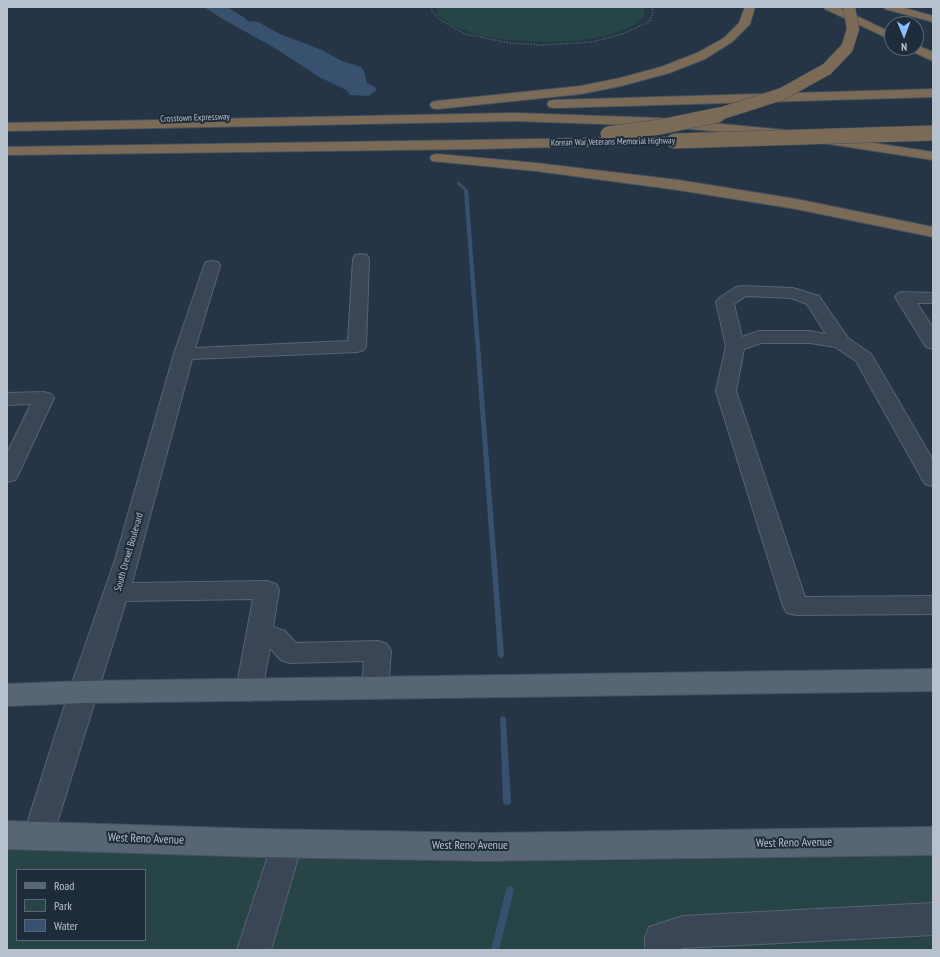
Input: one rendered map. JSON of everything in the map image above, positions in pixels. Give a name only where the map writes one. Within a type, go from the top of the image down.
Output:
[{"type":"highway","points":[[382,110],[560,93],[596,87],[644,76],[685,63],[716,48],[728,40],[744,24],[750,7]]},
{"type":"highway","points":[[829,7],[884,33]]},
{"type":"highway","points":[[476,145],[608,134],[660,127],[718,115],[775,97],[806,82],[827,69],[847,48],[853,29],[851,13],[848,7]]},
{"type":"highway","points":[[888,7],[933,19]]},
{"type":"highway","points":[[914,7],[933,15]]},
{"type":"highway","points":[[924,52],[933,57]]},
{"type":"highway","points":[[382,110],[741,97],[933,93]]},
{"type":"highway","name":"Crosstown Expressway","points":[[7,126],[382,110]]},
{"type":"highway","points":[[7,126],[547,117],[652,121],[728,128],[840,142],[933,156]]},
{"type":"highway","name":"Korean War Veterans Memorial Highway","points":[[292,148],[674,141],[933,133]]},
{"type":"highway","points":[[7,151],[292,148],[516,165],[632,178],[767,199],[933,232]]},
{"type":"main road","points":[[7,695],[83,692],[933,680]]},
{"type":"main road","name":"West Reno Avenue","points":[[7,835],[287,844],[485,847],[933,841]]},
{"type":"street","points":[[184,354],[357,346],[361,259]]},
{"type":"street","name":"South Drexel Boulevard","points":[[38,836],[83,692],[127,560],[184,354],[212,266]]},
{"type":"street","points":[[933,479],[864,358],[841,342],[813,300],[793,293],[742,291],[725,302],[735,346],[726,391],[796,606],[933,605]]},
{"type":"street","points":[[933,298],[904,297],[933,343]]},
{"type":"street","points":[[735,346],[759,337],[810,337],[841,342]]},
{"type":"street","points":[[7,400],[44,398],[7,476]]},
{"type":"street","points":[[117,592],[267,590],[249,690]]},
{"type":"street","points":[[259,634],[276,638],[290,653],[378,651],[375,688]]},
{"type":"street","points":[[254,950],[287,844]]},
{"type":"street","points":[[662,950],[661,938],[683,932],[933,919]]},
{"type":"path","points":[[432,7],[432,11],[439,20],[465,34],[510,43],[542,45],[592,42],[622,34],[649,22],[653,13],[652,7]]},
{"type":"green space","points":[[436,7],[645,7],[644,17],[632,27],[609,35],[579,41],[544,42],[509,40],[477,35],[453,26],[438,15]]},
{"type":"green space","points":[[7,848],[236,857],[466,862],[933,855],[933,950],[7,950]]},
{"type":"water","points":[[204,7],[227,7],[245,18],[247,21],[258,22],[280,34],[322,50],[342,61],[361,67],[364,71],[367,83],[375,87],[377,90],[369,96],[349,95],[346,90],[319,77],[278,50]]},
{"type":"waterway","points":[[458,183],[466,190],[501,655]]},
{"type":"waterway","points":[[503,719],[507,802]]},
{"type":"waterway","points":[[495,950],[510,890]]}]
